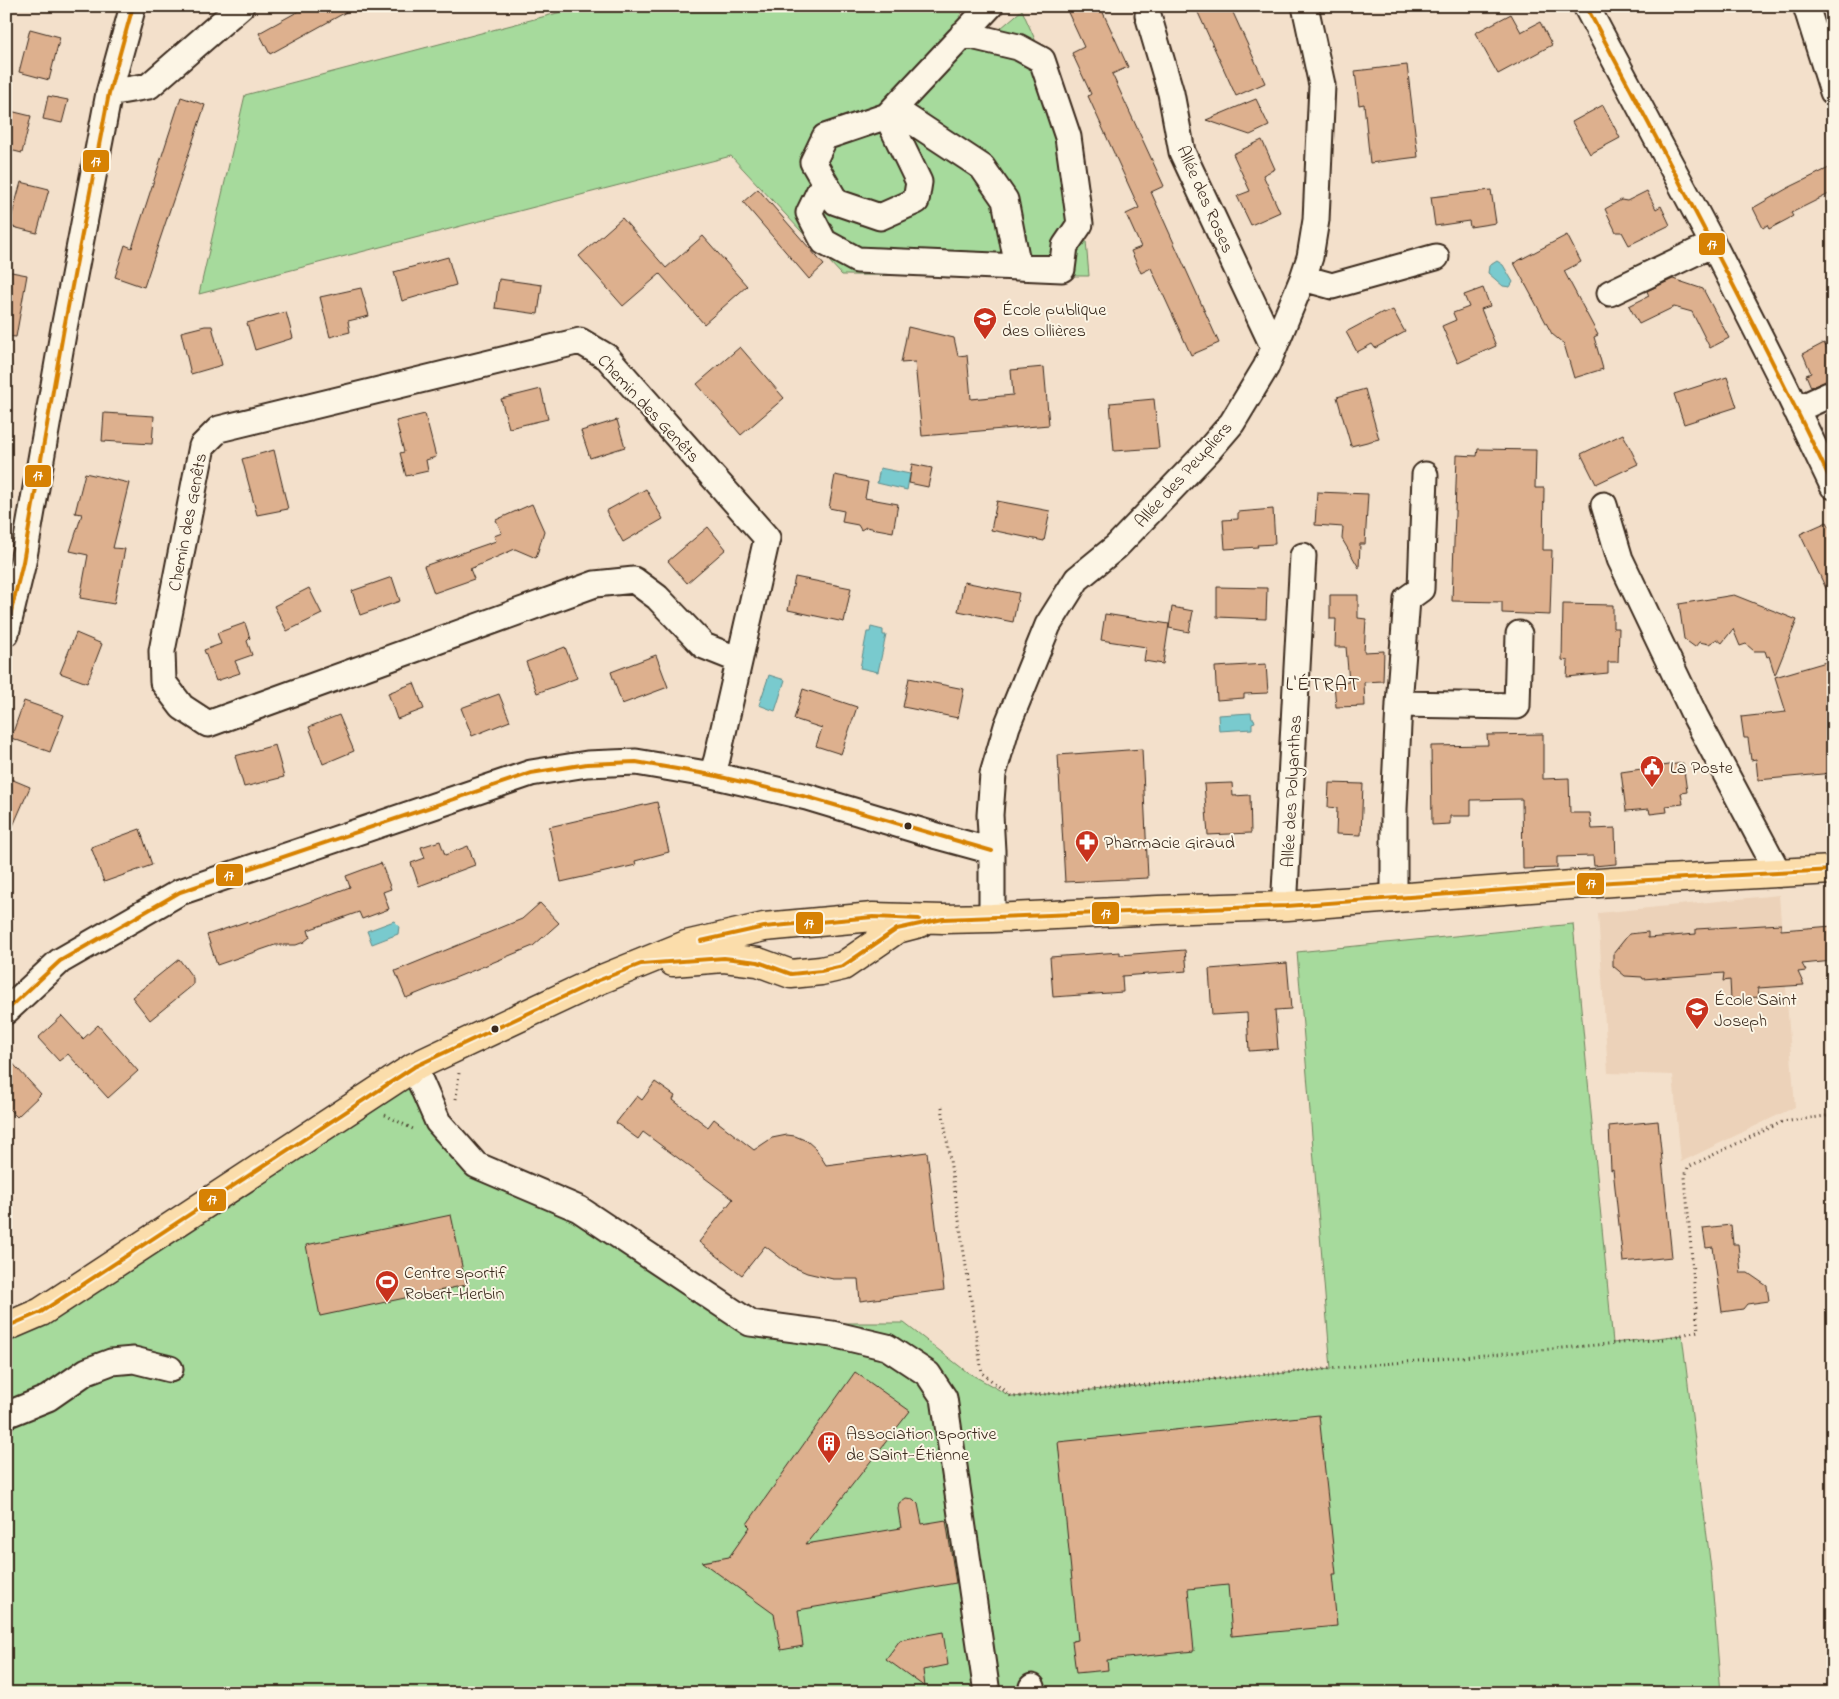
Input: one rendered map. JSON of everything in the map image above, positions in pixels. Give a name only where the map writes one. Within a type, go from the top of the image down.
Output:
[{"type":"main road","points":[[6,1327],[41,1312],[414,1067],[597,981],[680,946],[764,927],[872,918],[992,918],[1287,906],[1612,882],[1833,870]]},
{"type":"main road","points":[[641,964],[724,958],[758,962],[791,974],[821,971],[843,966],[897,929],[943,919]]},
{"type":"street","points":[[6,634],[23,562],[64,328],[109,94],[132,6]]},
{"type":"street","points":[[109,94],[149,86],[240,6]]},
{"type":"street","name":"Allée des Peupliers","points":[[992,918],[990,815],[993,774],[1006,726],[1048,624],[1077,579],[1116,547],[1232,423],[1266,367],[1303,278],[1310,257],[1316,220],[1322,86],[1305,6]]},
{"type":"street","points":[[1586,6],[1713,244],[1833,486]]},
{"type":"street","points":[[1806,6],[1833,92]]},
{"type":"street","name":"Allée des Roses","points":[[1148,15],[1171,94],[1182,152],[1274,348]]},
{"type":"street","points":[[824,182],[809,213],[824,242],[856,260],[1062,270],[1065,246],[1080,224],[1068,137],[1042,60],[976,21],[891,112],[826,137],[812,162],[824,182],[836,202],[880,217],[916,201],[919,182],[891,112]]},
{"type":"street","points":[[891,112],[982,167],[1005,200],[1018,268]]},
{"type":"street","points":[[1610,293],[1713,244]]},
{"type":"street","points":[[1303,278],[1332,286],[1436,257]]},
{"type":"street","name":"Chemin des Genêts","points":[[712,775],[739,660],[767,538],[607,357],[580,341],[219,429],[202,446],[162,652],[162,682],[182,707],[208,724],[595,584],[634,580],[657,596],[704,646],[739,660]]},
{"type":"street","points":[[1796,410],[1833,393]]},
{"type":"street","points":[[1394,899],[1394,809],[1399,704],[1407,599],[1421,589],[1425,475]]},
{"type":"street","points":[[1604,504],[1624,568],[1695,716],[1779,874]]},
{"type":"street","name":"Allée des Polyanthas","points":[[1287,906],[1285,891],[1304,556]]},
{"type":"street","points":[[1399,704],[1517,706],[1519,634]]},
{"type":"street","points":[[6,1012],[60,961],[180,892],[530,773],[587,764],[636,762],[712,775],[807,798],[992,851]]},
{"type":"street","points":[[414,1067],[438,1122],[476,1165],[579,1208],[750,1324],[832,1334],[888,1347],[928,1374],[944,1398],[987,1693]]},
{"type":"street","points":[[6,1415],[48,1398],[87,1371],[111,1362],[134,1360],[170,1369]]},
{"type":"path","points":[[455,1100],[459,1071],[464,1067]]},
{"type":"path","points":[[942,1107],[982,1373],[1012,1397],[1664,1339],[1698,1331],[1685,1177],[1688,1167],[1782,1122],[1833,1115]]},
{"type":"path","points":[[377,1117],[384,1115],[416,1131]]},
{"type":"shaded area","name":"École Saint Joseph","points":[[1779,895],[1795,1107],[1681,1162],[1673,1075],[1608,1073],[1598,913]]},
{"type":"green space","points":[[584,6],[966,6],[959,17],[987,40],[1022,10],[1077,135],[1089,276],[842,275],[731,156],[199,294],[245,95]]},
{"type":"green space","name":"Centre sportif Robert-Herbin","points":[[1573,924],[1613,1343],[1682,1335],[1711,1569],[1721,1693],[6,1693],[6,1327],[414,1067],[476,1165],[579,1209],[750,1323],[904,1323],[967,1372],[1012,1397],[1331,1369],[1297,952]]},
{"type":"water","points":[[1497,261],[1503,265],[1513,282],[1510,287],[1503,286],[1488,273],[1489,266]]},
{"type":"water","points":[[880,468],[910,474],[907,490],[877,483]]},
{"type":"water","points":[[871,627],[883,630],[883,635],[886,635],[878,672],[860,668],[867,632],[870,632]]},
{"type":"water","points":[[769,675],[785,680],[775,711],[759,705]]},
{"type":"water","points":[[1251,713],[1252,719],[1255,722],[1252,723],[1252,729],[1219,731],[1218,715]]},
{"type":"water","points":[[394,921],[399,926],[398,934],[372,944],[367,931]]},
{"type":"building","points":[[308,6],[357,6],[270,54],[259,33]]},
{"type":"building","points":[[1065,6],[1100,6],[1128,67],[1112,74],[1164,186],[1151,192],[1219,343],[1191,355],[1151,268],[1141,273],[1131,251],[1141,247],[1126,214],[1139,208],[1088,96],[1091,94],[1072,53],[1084,47]]},
{"type":"building","points":[[1195,6],[1230,6],[1265,83],[1236,96]]},
{"type":"building","points":[[1511,14],[1521,32],[1540,22],[1552,45],[1498,74],[1475,33]]},
{"type":"building","points":[[30,29],[60,37],[49,80],[19,72]]},
{"type":"building","points":[[1407,65],[1418,157],[1370,163],[1364,104],[1359,105],[1355,71]]},
{"type":"building","points":[[48,96],[68,100],[62,123],[43,119]]},
{"type":"building","points":[[181,97],[205,105],[144,287],[115,277],[125,245],[132,248]]},
{"type":"building","points":[[1256,99],[1269,126],[1250,135],[1206,120]]},
{"type":"building","points":[[1603,105],[1620,138],[1590,154],[1572,122]]},
{"type":"building","points":[[6,110],[31,116],[22,153],[6,149]]},
{"type":"building","points":[[1262,140],[1275,169],[1263,175],[1280,212],[1251,225],[1237,196],[1250,191],[1233,154]]},
{"type":"building","points":[[1833,166],[1833,192],[1791,213],[1793,216],[1769,229],[1767,225],[1763,228],[1753,208]]},
{"type":"building","points":[[21,182],[49,189],[37,233],[9,226]]},
{"type":"building","points":[[758,189],[824,265],[809,279],[743,202]]},
{"type":"building","points":[[1491,190],[1496,223],[1470,227],[1469,221],[1435,226],[1431,197]]},
{"type":"building","points":[[1647,191],[1656,209],[1661,206],[1670,225],[1629,245],[1622,232],[1616,232],[1605,209],[1621,200],[1627,201]]},
{"type":"building","points":[[622,218],[666,268],[703,236],[747,286],[704,324],[660,274],[623,306],[579,256]]},
{"type":"building","points":[[1567,235],[1581,262],[1564,271],[1598,335],[1594,337],[1603,369],[1574,378],[1564,344],[1552,334],[1514,263]]},
{"type":"building","points":[[448,257],[456,285],[402,301],[394,272]]},
{"type":"building","points":[[6,271],[27,275],[16,337],[6,336]]},
{"type":"building","points":[[499,279],[542,285],[538,314],[495,308]]},
{"type":"building","points":[[1673,279],[1703,289],[1729,338],[1710,348],[1692,312],[1674,307],[1639,324],[1629,306],[1649,296],[1647,291]]},
{"type":"building","points":[[361,288],[369,316],[348,321],[350,332],[330,337],[320,297]]},
{"type":"building","points":[[1483,288],[1490,306],[1481,309],[1496,346],[1458,363],[1442,326],[1456,320],[1453,313],[1469,307],[1464,295]]},
{"type":"building","points":[[1393,310],[1405,332],[1375,348],[1372,344],[1357,352],[1346,332],[1383,312],[1384,314]]},
{"type":"building","points":[[286,312],[293,338],[255,350],[247,323]]},
{"type":"building","points":[[212,326],[222,365],[191,374],[181,332]]},
{"type":"building","points":[[908,327],[954,338],[958,356],[967,355],[971,399],[1013,395],[1011,370],[1044,367],[1049,425],[922,436],[915,362],[901,363]]},
{"type":"building","points":[[1824,343],[1833,360],[1833,379],[1811,387],[1806,375],[1811,373],[1803,354]]},
{"type":"building","points":[[740,347],[784,398],[741,435],[697,384]]},
{"type":"building","points":[[1727,377],[1737,407],[1684,424],[1674,394]]},
{"type":"building","points":[[541,389],[548,419],[509,428],[501,399]]},
{"type":"building","points":[[1365,389],[1379,439],[1351,446],[1337,397]]},
{"type":"building","points":[[1154,399],[1159,448],[1114,451],[1110,403]]},
{"type":"building","points":[[104,413],[154,416],[152,444],[102,441]]},
{"type":"building","points":[[425,414],[436,457],[426,460],[428,471],[406,476],[400,453],[404,452],[396,421]]},
{"type":"building","points":[[617,420],[625,447],[590,458],[581,431]]},
{"type":"building","points":[[1623,434],[1638,464],[1596,484],[1581,454]]},
{"type":"building","points":[[1478,449],[1536,450],[1535,488],[1544,488],[1543,550],[1552,550],[1550,615],[1502,613],[1502,602],[1452,601],[1457,455],[1477,456]]},
{"type":"building","points":[[274,450],[288,509],[257,515],[242,459]]},
{"type":"building","points":[[912,464],[932,468],[928,487],[909,483]]},
{"type":"building","points":[[85,473],[129,483],[113,548],[125,549],[114,604],[80,598],[88,555],[70,551],[82,514],[75,513]]},
{"type":"building","points":[[835,475],[868,482],[865,498],[898,504],[893,532],[866,527],[861,530],[858,525],[842,522],[844,511],[829,508]]},
{"type":"building","points":[[646,489],[663,519],[623,542],[606,511]]},
{"type":"building","points":[[1317,492],[1368,494],[1365,544],[1360,544],[1359,568],[1342,539],[1343,527],[1315,525]]},
{"type":"building","points":[[997,501],[1050,511],[1044,541],[991,530]]},
{"type":"building","points":[[532,504],[544,531],[536,558],[515,549],[470,569],[474,579],[434,593],[424,566],[496,541],[494,536],[502,533],[496,520]]},
{"type":"building","points":[[1273,509],[1275,544],[1225,549],[1223,520],[1238,519],[1238,512]]},
{"type":"building","points":[[1827,522],[1833,534],[1833,603],[1800,534]]},
{"type":"building","points":[[708,527],[726,549],[687,583],[668,561]]},
{"type":"building","points":[[392,577],[400,601],[360,615],[352,591]]},
{"type":"building","points":[[795,577],[851,588],[844,622],[788,610]]},
{"type":"building","points":[[964,582],[1019,593],[1013,622],[958,611]]},
{"type":"building","points":[[1217,587],[1267,588],[1266,619],[1217,617]]},
{"type":"building","points":[[309,588],[322,614],[287,631],[274,606]]},
{"type":"building","points":[[1330,595],[1358,595],[1358,618],[1366,619],[1364,652],[1384,651],[1383,681],[1364,682],[1365,706],[1336,707],[1334,683],[1349,682],[1346,647],[1335,647],[1336,619],[1330,619]]},
{"type":"building","points":[[1734,595],[1797,620],[1775,675],[1769,656],[1767,657],[1765,651],[1754,651],[1746,644],[1740,646],[1733,629],[1722,643],[1717,639],[1709,644],[1699,642],[1695,647],[1684,639],[1679,604]]},
{"type":"building","points":[[1563,604],[1613,605],[1613,628],[1619,628],[1618,662],[1608,662],[1608,673],[1567,677],[1568,661],[1562,660]]},
{"type":"building","points":[[1172,607],[1193,611],[1189,632],[1169,628]]},
{"type":"building","points":[[1105,614],[1169,624],[1163,664],[1144,661],[1146,647],[1101,640]]},
{"type":"building","points":[[245,623],[250,638],[247,641],[252,655],[235,661],[240,673],[216,681],[204,650],[221,644],[217,633]]},
{"type":"building","points":[[76,633],[102,644],[87,683],[60,673]]},
{"type":"building","points":[[565,647],[577,678],[537,693],[526,662]]},
{"type":"building","points":[[656,655],[668,687],[622,704],[611,672]]},
{"type":"building","points":[[1833,660],[1833,773],[1758,780],[1756,759],[1751,760],[1748,738],[1744,738],[1741,717],[1786,712],[1775,677]]},
{"type":"building","points":[[1266,664],[1268,693],[1244,694],[1244,698],[1217,700],[1215,667]]},
{"type":"building","points":[[909,678],[964,689],[958,718],[903,707]]},
{"type":"building","points":[[414,683],[424,709],[397,719],[388,693]]},
{"type":"building","points":[[803,689],[857,707],[841,754],[816,746],[822,728],[794,719]]},
{"type":"building","points":[[499,694],[510,721],[472,736],[461,708]]},
{"type":"building","points":[[24,701],[64,715],[50,752],[11,738]]},
{"type":"building","points":[[339,715],[354,751],[323,764],[309,727]]},
{"type":"building","points":[[1543,734],[1543,779],[1569,778],[1570,813],[1590,813],[1592,829],[1615,828],[1616,864],[1594,866],[1593,856],[1557,857],[1557,868],[1523,869],[1522,799],[1471,800],[1471,816],[1450,816],[1450,824],[1432,825],[1431,746],[1488,745],[1487,735]]},
{"type":"building","points":[[275,745],[284,777],[244,787],[235,756]]},
{"type":"building","points":[[1142,749],[1148,878],[1065,882],[1058,755]]},
{"type":"building","points":[[1683,763],[1687,792],[1681,793],[1683,804],[1666,806],[1667,812],[1650,814],[1649,809],[1626,811],[1621,772]]},
{"type":"building","points":[[6,777],[30,787],[6,842]]},
{"type":"building","points":[[1232,783],[1233,796],[1250,795],[1251,833],[1208,835],[1204,784]]},
{"type":"building","points":[[1329,783],[1363,784],[1361,835],[1336,834],[1337,808],[1328,807]]},
{"type":"building","points":[[657,802],[669,852],[635,861],[636,865],[561,882],[549,827]]},
{"type":"building","points":[[140,829],[152,865],[104,882],[91,847]]},
{"type":"building","points":[[440,841],[445,855],[468,846],[475,865],[419,886],[411,863],[425,858],[421,847]]},
{"type":"building","points":[[381,863],[391,889],[383,892],[389,909],[362,919],[359,912],[308,930],[310,937],[296,945],[275,945],[217,965],[207,935],[248,921],[249,924],[350,887],[346,876]]},
{"type":"building","points":[[540,903],[559,923],[533,946],[406,998],[395,971],[522,919]]},
{"type":"building","points":[[1781,924],[1781,930],[1833,926],[1833,961],[1802,964],[1806,971],[1798,972],[1804,985],[1758,988],[1759,997],[1731,999],[1730,980],[1723,981],[1724,973],[1643,979],[1642,977],[1625,976],[1613,966],[1613,954],[1629,934],[1648,932],[1648,938],[1696,934],[1696,929]]},
{"type":"building","points":[[1185,950],[1187,971],[1122,976],[1123,992],[1053,997],[1050,957],[1120,952],[1120,955]]},
{"type":"building","points":[[179,959],[193,978],[193,985],[150,1020],[132,997]]},
{"type":"building","points":[[1287,963],[1291,1009],[1275,1010],[1278,1049],[1249,1051],[1247,1013],[1212,1015],[1209,969]]},
{"type":"building","points":[[62,1016],[83,1039],[98,1025],[138,1071],[108,1098],[68,1054],[59,1061],[38,1038]]},
{"type":"building","points":[[6,1056],[41,1094],[17,1117],[6,1106]]},
{"type":"building","points":[[655,1082],[675,1096],[673,1100],[708,1127],[714,1119],[754,1150],[772,1138],[787,1135],[807,1141],[816,1149],[826,1165],[927,1152],[944,1290],[860,1301],[858,1279],[833,1279],[807,1273],[791,1266],[765,1246],[742,1275],[699,1242],[733,1199],[643,1132],[638,1139],[616,1123],[637,1096],[642,1100]]},
{"type":"building","points":[[1658,1121],[1672,1257],[1623,1262],[1613,1169],[1611,1170],[1609,1126]]},
{"type":"building","points":[[451,1215],[466,1285],[320,1316],[306,1245]]},
{"type":"building","points":[[1731,1225],[1733,1244],[1738,1244],[1741,1273],[1748,1273],[1767,1286],[1769,1301],[1747,1304],[1743,1309],[1722,1312],[1713,1247],[1706,1248],[1703,1228]]},
{"type":"building","name":"Association sportive de Saint-Étienne","points":[[855,1372],[910,1411],[806,1544],[901,1528],[899,1503],[906,1498],[913,1499],[918,1504],[922,1524],[946,1520],[956,1583],[798,1610],[803,1646],[781,1650],[774,1614],[702,1562],[729,1557],[750,1527],[747,1524]]},
{"type":"building","points":[[1319,1415],[1336,1574],[1332,1574],[1337,1626],[1232,1636],[1228,1585],[1188,1589],[1194,1651],[1107,1660],[1108,1670],[1076,1673],[1072,1641],[1078,1640],[1058,1442]]},
{"type":"building","points":[[943,1632],[948,1665],[923,1670],[925,1687],[886,1659],[900,1640]]},
{"type":"transit line","name":"17","points":[[6,632],[23,562],[64,328],[109,93],[133,6]]},
{"type":"transit line","name":"17","points":[[1586,6],[1743,304],[1833,485]]},
{"type":"transit line","name":"17","points":[[6,1011],[60,961],[180,892],[531,773],[587,764],[636,762],[712,775],[807,797],[992,851]]},
{"type":"transit line","name":"17","points":[[6,1327],[41,1312],[414,1067],[597,981],[641,964],[724,958],[758,962],[791,974],[821,971],[843,966],[897,929],[943,919],[1287,906],[1612,882],[1833,870]]},
{"type":"transit line","name":"17","points":[[701,941],[764,927],[873,917],[919,919]]},
{"type":"place","name":"École publique des Ollières","points":[[985,340]]},
{"type":"place","name":"La Poste","points":[[1652,788]]},
{"type":"place","name":"Pharmacie Giraud","points":[[1087,863]]},
{"type":"place","name":"École Saint Joseph","points":[[1697,1030]]},
{"type":"place","name":"Centre sportif Robert-Herbin","points":[[387,1303]]},
{"type":"place","name":"Association sportive de Saint-Étienne","points":[[829,1464]]},
{"type":"district","name":"L'ÉTRAT","points":[[1323,683]]}]
